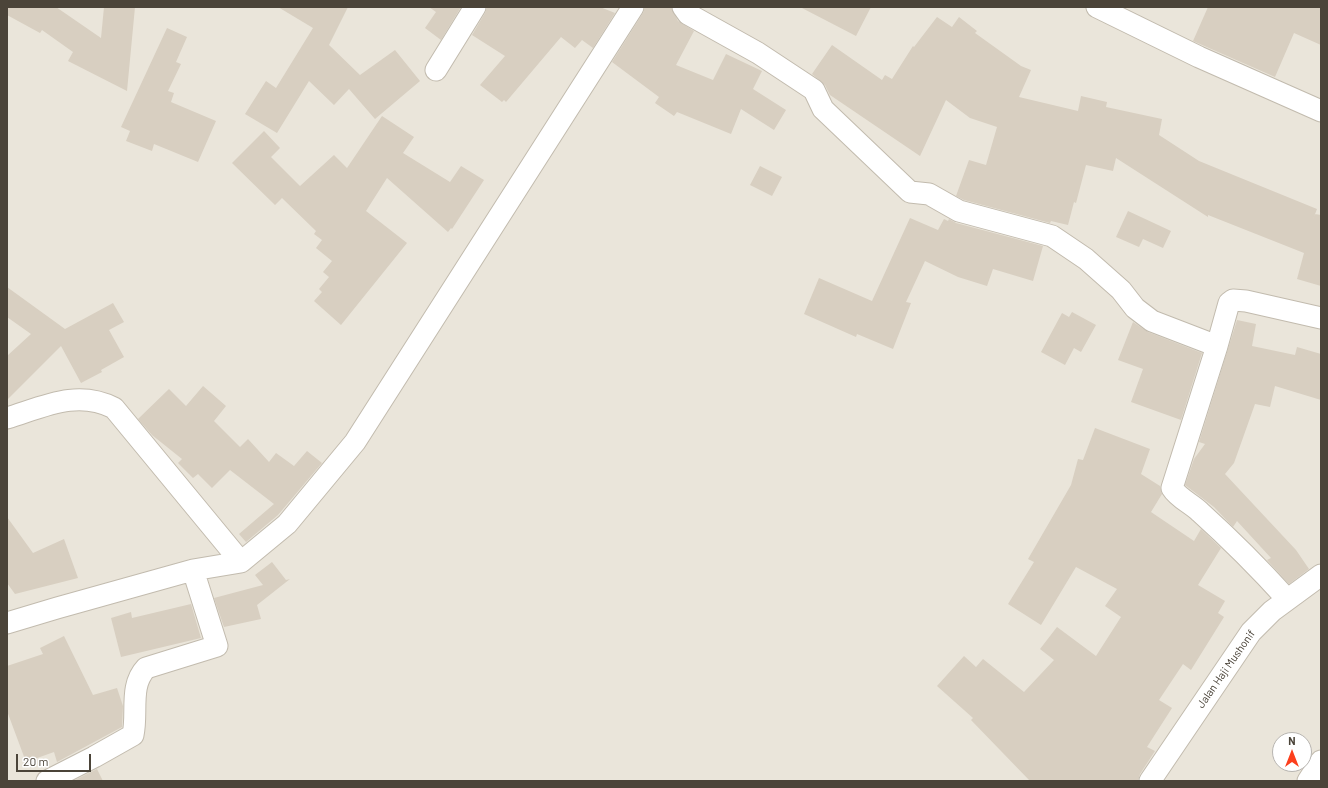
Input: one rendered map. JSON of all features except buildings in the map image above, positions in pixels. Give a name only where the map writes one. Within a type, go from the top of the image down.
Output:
[{"type":"street","points":[[436,70],[475,7]]},
{"type":"street","points":[[7,624],[193,570],[241,562],[287,524],[355,442],[633,7]]},
{"type":"street","points":[[683,7],[688,14],[758,53],[814,90],[823,109],[910,192],[929,194],[959,211],[1052,236],[1086,259],[1121,290],[1135,308],[1152,321],[1217,346]]},
{"type":"street","points":[[1097,7],[1199,57],[1321,111]]},
{"type":"street","points":[[1287,599],[1253,561],[1195,506],[1177,494],[1172,488],[1229,303],[1233,300],[1246,301],[1321,318]]},
{"type":"street","points":[[7,418],[79,398],[92,400],[114,408],[241,562]]},
{"type":"street","points":[[47,781],[133,735],[136,683],[146,668],[217,646],[193,570]]},
{"type":"street","name":"Jalan Haji Mushonif","points":[[1150,781],[1251,632],[1272,611],[1321,575]]},
{"type":"street","points":[[1308,781],[1321,761]]},
{"type":"shaded area","points":[[7,7],[1321,7],[1321,781],[7,781]]}]
